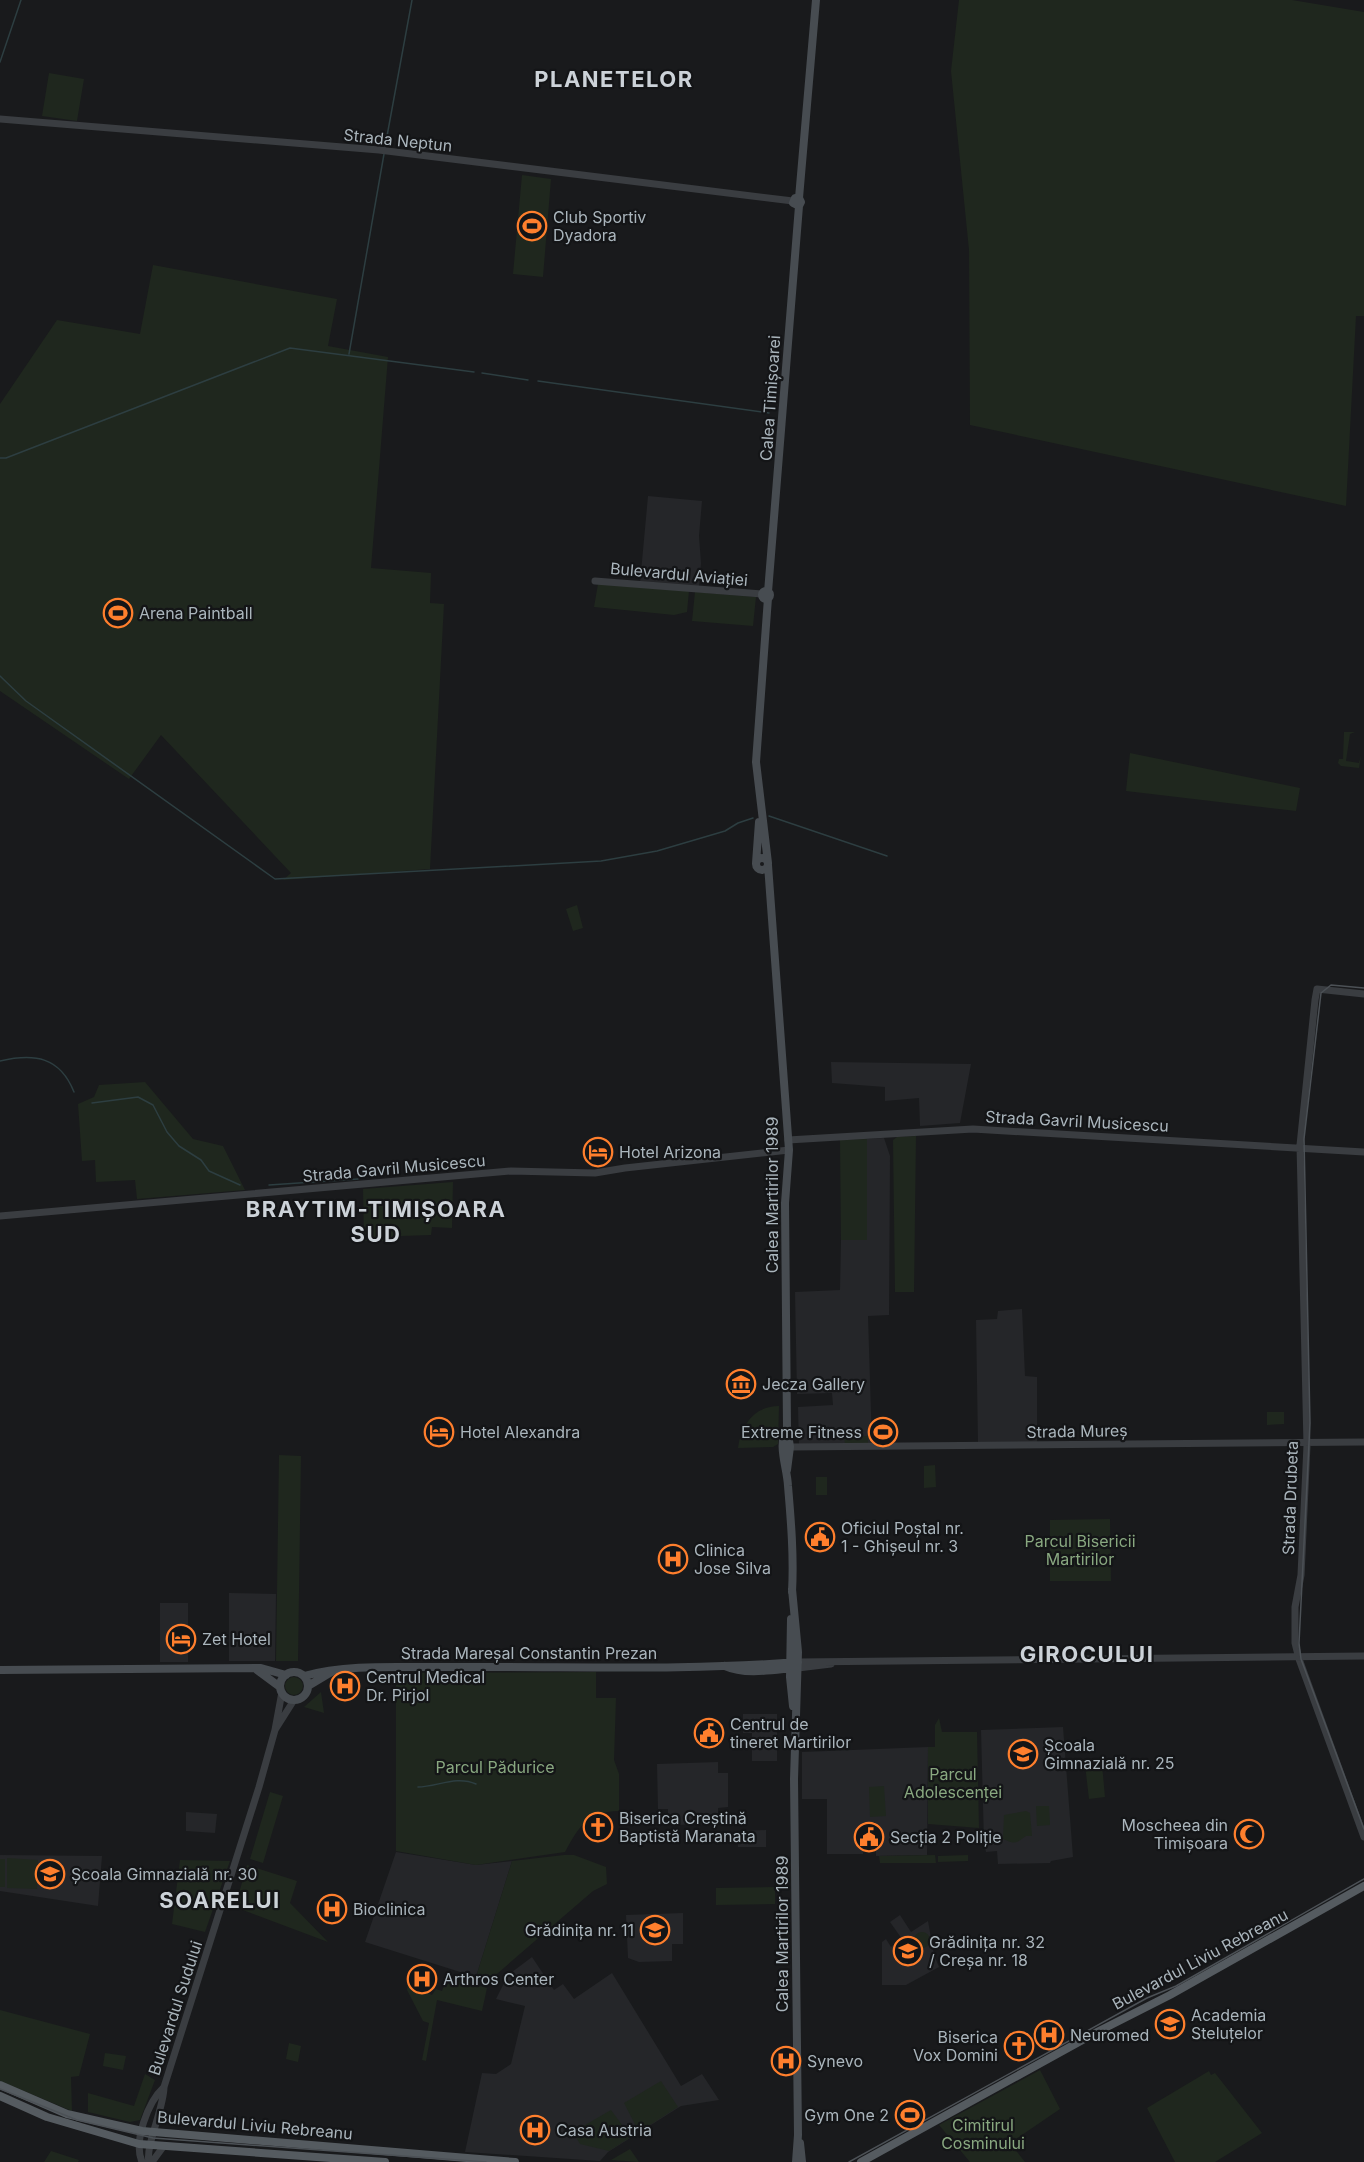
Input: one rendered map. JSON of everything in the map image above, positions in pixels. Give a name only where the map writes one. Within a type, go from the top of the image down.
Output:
[{"type":"main road","name":"Calea Timișoarei","points":[[759,809],[752,744],[813,0]]},
{"type":"main road","name":"Calea Martirilor 1989","points":[[759,809],[768,864],[789,1150],[785,1203],[787,1427],[790,1447],[787,1470],[795,1732],[798,2135],[796,2162]]},
{"type":"main road","name":"Calea Martirilor 1989","points":[[759,809],[757,866],[770,892]]},
{"type":"main road","points":[[757,866],[762,858],[768,864]]},
{"type":"main road","name":"Calea Martirilor 1989","points":[[787,1427],[783,1440],[783,1460],[787,1470]]},
{"type":"main road","name":"Strada Mareșal Constantin Prezan","points":[[304,1676],[328,1670],[401,1667],[794,1665]]},
{"type":"main road","points":[[0,1670],[257,1670],[261,1668],[286,1675],[293,1672],[304,1676],[308,1686],[302,1697],[294,1700],[257,1670]]},
{"type":"main road","name":"Strada Mareșal Constantin Prezan","points":[[308,1686],[333,1671]]},
{"type":"main road","points":[[281,1690],[286,1675]]},
{"type":"main road","name":"Bulevardul Liviu Rebreanu","points":[[861,2162],[1097,2031],[1170,1995],[1364,1886]]},
{"type":"main road","name":"Bulevardul Liviu Rebreanu","points":[[0,2085],[67,2114],[142,2131],[515,2162]]},
{"type":"main road","name":"Bulevardul Liviu Rebreanu","points":[[0,2096],[47,2117],[139,2144],[385,2162]]},
{"type":"main road","name":"Calea Martirilor 1989","points":[[798,2135],[802,2162]]},
{"type":"street","name":"Strada Neptun","points":[[0,119],[384,151],[796,202]]},
{"type":"street","name":"Bulevardul Aviației","points":[[594,581],[765,595]]},
{"type":"street","name":"Strada Drubeta","points":[[1364,994],[1317,988],[1300,1148],[1306,1442],[1300,1575],[1295,1607],[1295,1643],[1299,1659],[1364,1837]]},
{"type":"street","name":"Strada Gavril Musicescu","points":[[788,1140],[973,1129],[1364,1152]]},
{"type":"street","name":"Strada Gavril Musicescu","points":[[0,1216],[517,1171],[608,1173],[625,1168],[789,1150]]},
{"type":"street","name":"Strada Mureș","points":[[790,1447],[1364,1442]]},
{"type":"street","points":[[794,1665],[839,1662],[1299,1659],[1364,1656]]},
{"type":"street","name":"Bulevardul Sudului","points":[[151,2162],[148,2152],[155,2132],[164,2087],[275,1730],[281,1690]]},
{"type":"street","name":"Bulevardul Sudului","points":[[275,1730],[294,1700]]},
{"type":"street","name":"Bulevardul Sudului","points":[[139,2144],[156,2094],[164,2087]]},
{"type":"street","points":[[139,2144],[142,2162]]},
{"type":"street","points":[[151,2162],[163,2147]]},
{"type":"shaded area","points":[[648,496],[702,501],[699,587],[640,583]]},
{"type":"shaded area","points":[[831,1062],[971,1064],[960,1123],[920,1126],[919,1098],[885,1101],[885,1087],[832,1083]]},
{"type":"shaded area","points":[[884,1138],[890,1156],[889,1315],[868,1316],[872,1445],[799,1447],[798,1407],[833,1405],[832,1393],[797,1394],[795,1292],[840,1290],[841,1240],[867,1240],[867,1139]]},
{"type":"shaded area","points":[[1022,1309],[1025,1376],[1037,1377],[1037,1444],[978,1444],[976,1320],[997,1319],[998,1311]]},
{"type":"shaded area","points":[[229,1593],[276,1594],[275,1661],[229,1661]]},
{"type":"shaded area","points":[[160,1603],[188,1603],[188,1662],[160,1662]]},
{"type":"shaded area","points":[[743,1714],[777,1714],[777,1761],[752,1761],[752,1733],[743,1733]]},
{"type":"shaded area","points":[[1063,1727],[1073,1857],[1050,1863],[998,1864],[997,1851],[986,1852],[984,1842],[981,1730]]},
{"type":"shaded area","points":[[928,1747],[927,1855],[876,1856],[875,1822],[863,1823],[863,1854],[827,1854],[827,1799],[802,1799],[802,1752]]},
{"type":"shaded area","points":[[718,1762],[718,1773],[728,1773],[728,1807],[718,1808],[718,1824],[668,1825],[668,1809],[658,1809],[657,1764]]},
{"type":"shaded area","points":[[186,1812],[217,1814],[215,1833],[186,1831]]},
{"type":"shaded area","points":[[766,1830],[766,1847],[738,1847],[738,1831]]},
{"type":"shaded area","points":[[396,1852],[476,1865],[512,1861],[476,1977],[365,1942]]},
{"type":"shaded area","name":"Școala Gimnazială nr. 30","points":[[0,1855],[102,1856],[98,1906],[0,1891]]},
{"type":"shaded area","name":"Grădinița nr. 11","points":[[683,1913],[683,1944],[672,1944],[672,1961],[639,1962],[628,1958],[626,1915]]},
{"type":"shaded area","name":"Grădinița nr. 32 / Creșa nr. 18","points":[[900,1915],[911,1932],[928,1921],[934,1955],[939,1967],[906,1985],[882,1985],[882,1942],[886,1939],[891,1947],[902,1939],[890,1922]]},
{"type":"shaded area","points":[[532,1957],[554,1990],[563,1984],[574,1999],[612,1973],[681,2086],[702,2074],[719,2100],[681,2106],[608,2152],[600,2161],[465,2152],[482,2073],[496,2074],[511,2064],[525,2006],[496,1999],[508,1975]]},
{"type":"green space","points":[[959,0],[1292,0],[1364,12],[1364,316],[1356,316],[1346,506],[970,425],[969,250],[951,71]]},
{"type":"green space","points":[[49,73],[84,79],[77,121],[42,116]]},
{"type":"green space","name":"Club Sportiv Dyadora","points":[[522,175],[551,179],[543,277],[513,274]]},
{"type":"green space","points":[[153,265],[337,299],[328,346],[388,357],[371,568],[431,573],[430,603],[444,604],[430,869],[283,880],[291,873],[161,735],[129,779],[0,691],[0,404],[57,320],[140,334]]},
{"type":"green space","points":[[598,584],[689,591],[687,612],[674,615],[594,607]]},
{"type":"green space","points":[[695,592],[756,597],[753,626],[692,621]]},
{"type":"green space","points":[[1344,732],[1355,732],[1350,734],[1346,761],[1359,763],[1361,755],[1359,768],[1341,766],[1338,763],[1339,759],[1343,759]]},
{"type":"green space","points":[[1130,753],[1300,788],[1296,811],[1126,791]]},
{"type":"green space","points":[[577,905],[583,928],[573,931],[566,909]]},
{"type":"green space","points":[[145,1082],[193,1139],[223,1146],[245,1190],[137,1199],[135,1180],[96,1182],[95,1160],[82,1161],[78,1104],[94,1097],[99,1085]]},
{"type":"green space","points":[[916,1136],[914,1292],[895,1292],[893,1140],[897,1137]]},
{"type":"green space","points":[[867,1139],[867,1240],[841,1240],[840,1140]]},
{"type":"green space","points":[[453,1182],[452,1228],[432,1227],[431,1235],[401,1236],[397,1233],[393,1235],[392,1241],[364,1241],[363,1189]]},
{"type":"green space","points":[[779,1406],[778,1444],[773,1447],[738,1448],[742,1431],[751,1418],[763,1409]]},
{"type":"green space","points":[[1267,1412],[1284,1412],[1284,1424],[1267,1425]]},
{"type":"green space","points":[[868,1436],[868,1444],[845,1444],[844,1437]]},
{"type":"green space","points":[[279,1455],[301,1456],[298,1661],[276,1661]]},
{"type":"green space","points":[[935,1465],[936,1487],[924,1488],[924,1466]]},
{"type":"green space","points":[[816,1477],[827,1477],[827,1495],[816,1495]]},
{"type":"green space","name":"Parcul Bisericii Martirilor","points":[[1110,1519],[1111,1581],[1050,1581],[1050,1520]]},
{"type":"green space","name":"Parcul Pădurice","points":[[596,1672],[596,1698],[616,1698],[614,1760],[619,1774],[619,1811],[592,1817],[580,1827],[565,1852],[476,1865],[396,1851],[396,1673]]},
{"type":"green space","points":[[294,1677],[300,1680],[303,1686],[300,1692],[294,1695],[288,1692],[285,1686],[288,1680]]},
{"type":"green space","points":[[321,1692],[324,1713],[304,1707]]},
{"type":"green space","name":"Parcul Adolescenței","points":[[939,1718],[942,1732],[977,1732],[979,1828],[928,1824],[928,1747],[935,1747],[935,1725]]},
{"type":"green space","points":[[1102,1764],[1105,1797],[1089,1799],[1085,1765]]},
{"type":"green space","points":[[884,1786],[886,1816],[870,1817],[869,1787]]},
{"type":"green space","points":[[270,1792],[283,1796],[263,1863],[250,1859]]},
{"type":"green space","points":[[1036,1806],[1049,1806],[1050,1825],[1037,1826]]},
{"type":"green space","points":[[1026,1811],[1030,1813],[1032,1836],[1026,1836],[1016,1842],[1003,1839],[1004,1815]]},
{"type":"green space","points":[[574,1855],[606,1867],[607,1884],[593,1891],[498,1973],[487,1980],[476,1977],[512,1861]]},
{"type":"green space","points":[[935,1855],[936,1863],[880,1863],[879,1856]]},
{"type":"green space","points":[[968,1855],[968,1861],[938,1862],[938,1856]]},
{"type":"green space","points":[[7,1858],[38,1860],[37,1889],[7,1888]]},
{"type":"green space","points":[[0,1859],[5,1859],[5,1887],[0,1887]]},
{"type":"green space","points":[[180,1860],[230,1861],[205,1932],[172,1924]]},
{"type":"green space","points":[[247,1865],[297,1881],[290,1903],[328,1942],[235,1907]]},
{"type":"green space","points":[[775,1887],[775,1904],[716,1905],[716,1888]]},
{"type":"green space","points":[[922,1932],[928,1934],[930,1940],[928,1946],[922,1948],[916,1946],[914,1940],[916,1934]]},
{"type":"green space","points":[[447,1976],[487,1988],[482,2011],[437,2000],[426,2061],[422,2060],[429,2023],[423,2021],[407,1990],[408,1984],[432,1995],[436,1989],[442,1991]]},
{"type":"green space","points":[[0,2010],[90,2034],[79,2076],[71,2077],[72,2111],[0,2081]]},
{"type":"green space","points":[[289,2043],[301,2046],[298,2062],[286,2059]]},
{"type":"green space","points":[[105,2053],[126,2056],[123,2070],[103,2066]]},
{"type":"green space","name":"Cimitirul Cosminului","points":[[1040,2070],[1060,2109],[1010,2143],[1025,2162],[970,2162],[939,2125]]},
{"type":"green space","points":[[1209,2071],[1211,2075],[1215,2073],[1262,2133],[1215,2162],[1175,2162],[1147,2108]]},
{"type":"green space","points":[[145,2074],[155,2080],[140,2120],[130,2122],[88,2112],[88,2093],[134,2106]]},
{"type":"green space","points":[[661,2081],[678,2107],[639,2132],[624,2103]]},
{"type":"green space","points":[[611,2110],[631,2137],[609,2151],[580,2144],[573,2132]]},
{"type":"green space","points":[[630,2149],[639,2162],[611,2160]]},
{"type":"green space","points":[[51,2151],[79,2160],[78,2162],[44,2162]]},
{"type":"waterway","points":[[0,62],[21,0]]},
{"type":"waterway","points":[[385,147],[412,0]]},
{"type":"waterway","points":[[349,354],[384,154]]},
{"type":"waterway","points":[[0,458],[6,458],[290,348],[474,372]]},
{"type":"waterway","points":[[482,373],[528,380]]},
{"type":"waterway","points":[[538,381],[769,413]]},
{"type":"waterway","points":[[0,676],[26,701],[275,879],[601,861],[657,851],[725,831],[753,818]]},
{"type":"waterway","points":[[769,816],[887,856]]},
{"type":"waterway","points":[[0,1061],[24,1058],[45,1060],[61,1071],[74,1092]]},
{"type":"waterway","points":[[92,1103],[138,1097],[153,1105],[167,1132],[179,1146],[201,1160],[209,1171],[240,1185]]},
{"type":"waterway","points":[[269,1185],[358,1179]]},
{"type":"waterway","points":[[418,1787],[454,1781],[476,1784]]},
{"type":"tram line","points":[[1364,988],[1331,985],[1321,993],[1304,1139],[1310,1423],[1299,1643],[1301,1659],[1364,1829]]},
{"type":"tram line","points":[[849,2162],[1147,1998],[1176,1986],[1364,1879]]},
{"type":"tram line","points":[[0,2089],[77,2120],[153,2138],[486,2162]]},
{"type":"place","name":"Club Sportiv Dyadora","points":[[532,226]]},
{"type":"place","name":"Arena Paintball","points":[[118,613]]},
{"type":"place","name":"Hotel Arizona","points":[[598,1152]]},
{"type":"place","name":"Jecza Gallery","points":[[741,1384]]},
{"type":"place","name":"Hotel Alexandra","points":[[439,1432]]},
{"type":"place","name":"Extreme Fitness","points":[[883,1432]]},
{"type":"place","name":"Oficiul Poștal nr. 1 - Ghișeul nr. 3","points":[[820,1537]]},
{"type":"place","name":"Clinica Jose Silva","points":[[673,1559]]},
{"type":"place","name":"Zet Hotel","points":[[181,1639]]},
{"type":"place","name":"Centrul Medical Dr. Pirjol","points":[[345,1686]]},
{"type":"place","name":"Centrul de tineret Martirilor","points":[[709,1733]]},
{"type":"place","name":"Școala Gimnazială nr. 25","points":[[1023,1754]]},
{"type":"place","name":"Biserica Creștină Baptistă Maranata","points":[[598,1827]]},
{"type":"place","name":"Moscheea din Timișoara","points":[[1249,1834]]},
{"type":"place","name":"Secția 2 Poliție","points":[[869,1837]]},
{"type":"place","name":"Școala Gimnazială nr. 30","points":[[50,1874]]},
{"type":"place","name":"Bioclinica","points":[[332,1909]]},
{"type":"place","name":"Grădinița nr. 11","points":[[655,1930]]},
{"type":"place","name":"Grădinița nr. 32 / Creșa nr. 18","points":[[908,1951]]},
{"type":"place","name":"Arthros Center","points":[[422,1979]]},
{"type":"place","name":"Academia Steluțelor","points":[[1170,2024]]},
{"type":"place","name":"Neuromed","points":[[1049,2035]]},
{"type":"place","name":"Biserica Vox Domini","points":[[1019,2046]]},
{"type":"place","name":"Synevo","points":[[786,2061]]},
{"type":"place","name":"Gym One 2","points":[[910,2115]]},
{"type":"place","name":"Casa Austria","points":[[535,2130]]},
{"type":"district","name":"PLANETELOR","points":[[614,79]]},
{"type":"district","name":"BRAYTIM-TIMIȘOARA SUD","points":[[376,1222]]},
{"type":"district","name":"GIROCULUI","points":[[1087,1654]]},
{"type":"district","name":"SOARELUI","points":[[220,1900]]}]
